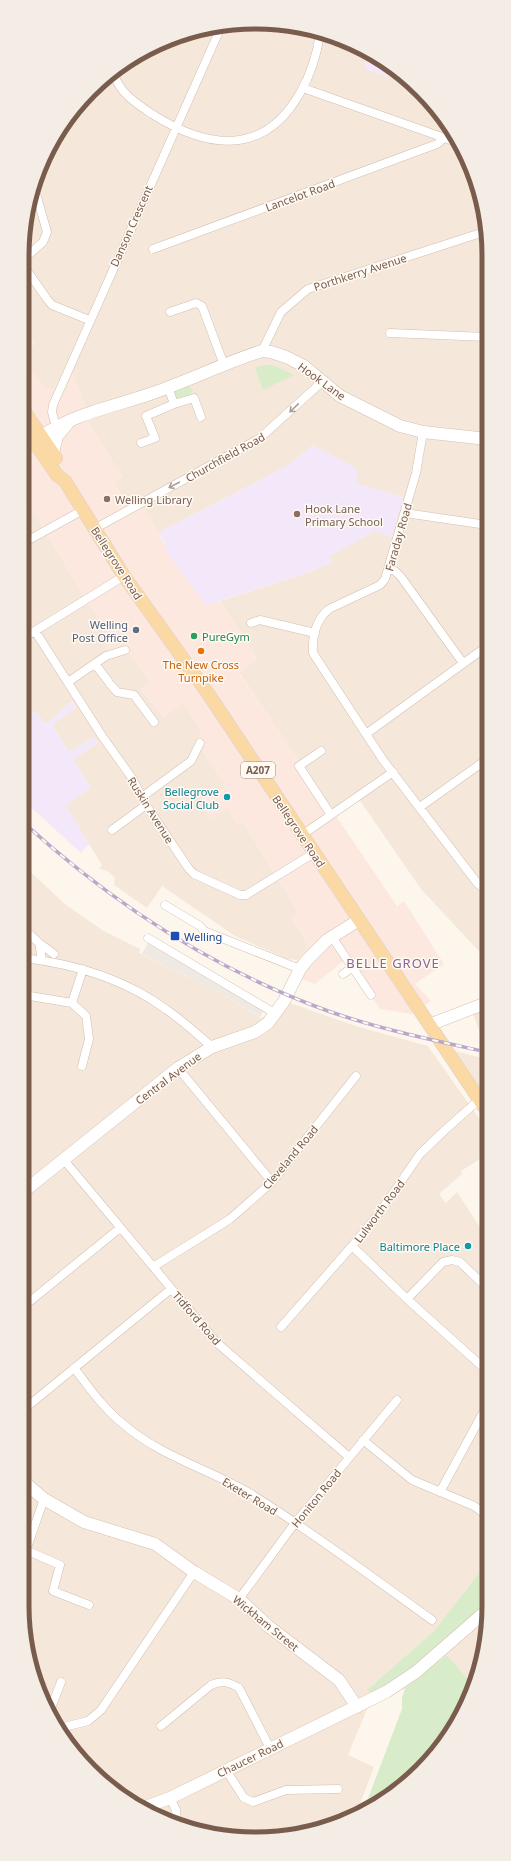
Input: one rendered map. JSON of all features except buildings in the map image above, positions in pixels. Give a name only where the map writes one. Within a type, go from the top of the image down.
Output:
[{"type":"main road","name":"A207","points":[[29,418],[42,436],[49,455]]},
{"type":"main road","name":"A207","points":[[29,433],[49,455]]},
{"type":"main road","name":"Bellegrove Road","points":[[49,455],[57,475],[65,481],[124,576],[209,695],[314,854],[482,1103]]},
{"type":"street","name":"Danson Crescent","points":[[56,427],[52,412],[53,405],[89,320],[218,32]]},
{"type":"street","points":[[116,77],[120,86],[133,100],[157,117],[175,127],[222,141],[236,140],[260,135],[270,130],[287,114],[303,88],[316,60],[319,39]]},
{"type":"street","points":[[303,88],[451,140]]},
{"type":"street","name":"Lancelot Road","points":[[153,249],[437,144],[444,138]]},
{"type":"street","points":[[29,254],[43,242],[47,232],[37,197]]},
{"type":"street","name":"Porthkerry Avenue","points":[[262,351],[281,312],[308,289],[481,233]]},
{"type":"street","points":[[29,273],[52,305],[89,320]]},
{"type":"street","points":[[170,312],[200,303],[224,365]]},
{"type":"street","points":[[390,333],[482,337]]},
{"type":"street","points":[[42,436],[56,427],[168,387],[262,351]]},
{"type":"street","name":"Hook Lane","points":[[262,351],[271,352],[286,357],[304,366],[340,396],[400,426],[423,432],[482,438]]},
{"type":"street","name":"Churchfield Road","points":[[94,529],[260,438],[323,381]]},
{"type":"street","points":[[168,387],[174,404]]},
{"type":"street","points":[[141,444],[155,438],[146,416],[174,404],[194,398],[201,417]]},
{"type":"street","points":[[49,455],[57,436],[69,422]]},
{"type":"street","name":"Faraday Road","points":[[423,432],[420,456],[389,570],[385,579],[380,585],[329,609],[322,615],[315,633],[313,646],[316,658],[366,734],[478,884],[482,886]]},
{"type":"street","points":[[29,540],[83,510]]},
{"type":"street","points":[[405,513],[482,524]]},
{"type":"street","points":[[389,570],[395,571],[401,577],[463,664]]},
{"type":"street","points":[[29,635],[124,576]]},
{"type":"street","points":[[251,623],[260,620],[315,633]]},
{"type":"street","name":"Ruskin Avenue","points":[[35,631],[132,778],[146,805],[189,869],[194,874],[240,895],[249,894],[314,854]]},
{"type":"street","points":[[68,682],[115,652],[126,650]]},
{"type":"street","points":[[366,734],[482,650]]},
{"type":"street","points":[[95,664],[117,692],[134,695],[154,722]]},
{"type":"street","points":[[142,797],[191,761],[200,743]]},
{"type":"street","points":[[321,751],[299,766],[331,815]]},
{"type":"street","points":[[420,807],[482,763]]},
{"type":"street","points":[[302,835],[393,772]]},
{"type":"street","points":[[112,830],[146,805]]},
{"type":"street","points":[[165,905],[200,926],[204,931],[300,969]]},
{"type":"street","name":"Central Avenue","points":[[29,1187],[178,1068],[212,1047],[255,1032],[268,1023],[276,1014],[300,969],[319,947],[359,920]]},
{"type":"street","points":[[29,934],[39,943],[80,968]]},
{"type":"street","points":[[332,937],[372,995]]},
{"type":"street","points":[[148,938],[276,1014]]},
{"type":"street","points":[[39,943],[42,960]]},
{"type":"street","points":[[29,959],[80,968],[107,977],[148,997],[166,1009],[212,1047]]},
{"type":"street","points":[[343,974],[353,967]]},
{"type":"street","points":[[72,1003],[80,968]]},
{"type":"street","points":[[29,996],[72,1003],[86,1016],[89,1039],[82,1066]]},
{"type":"street","points":[[429,1025],[482,1005]]},
{"type":"street","points":[[178,1068],[272,1182]]},
{"type":"street","name":"Cleveland Road","points":[[153,1267],[230,1219],[272,1182],[356,1076]]},
{"type":"street","name":"Lulworth Road","points":[[281,1327],[380,1212],[420,1154],[436,1138],[482,1105]]},
{"type":"street","name":"Tidford Road","points":[[64,1160],[216,1342],[350,1457]]},
{"type":"street","points":[[29,1302],[120,1228]]},
{"type":"street","points":[[352,1246],[407,1299],[482,1366]]},
{"type":"street","points":[[407,1299],[443,1262],[452,1260],[460,1262],[482,1283]]},
{"type":"street","points":[[29,1405],[172,1289]]},
{"type":"street","name":"Exeter Road","points":[[74,1368],[104,1406],[121,1423],[141,1438],[181,1460],[251,1494],[295,1523],[432,1620]]},
{"type":"street","name":"Honiton Road","points":[[239,1599],[295,1523],[397,1400]]},
{"type":"street","points":[[440,1492],[482,1415]]},
{"type":"street","points":[[364,1440],[412,1480],[474,1506],[482,1512]]},
{"type":"street","name":"Wickham Street","points":[[29,1486],[44,1499],[84,1522],[155,1544],[194,1572],[239,1599],[268,1626],[339,1680],[357,1707]]},
{"type":"street","points":[[29,1542],[44,1499]]},
{"type":"street","points":[[29,1551],[60,1565],[53,1591],[89,1605]]},
{"type":"street","points":[[64,1727],[88,1721],[101,1710],[194,1572]]},
{"type":"street","points":[[357,1707],[386,1692],[416,1672],[482,1616]]},
{"type":"street","points":[[160,1726],[211,1685],[219,1681],[231,1683],[239,1688],[270,1748]]},
{"type":"street","points":[[52,1706],[61,1682]]},
{"type":"street","name":"Chaucer Road","points":[[149,1806],[170,1798],[270,1748],[357,1707]]},
{"type":"street","points":[[226,1770],[244,1798],[253,1802],[286,1790],[338,1789]]},
{"type":"street","points":[[170,1798],[176,1810],[177,1818]]},
{"type":"shaded area","points":[[241,29],[270,29],[300,33],[342,46],[366,57],[365,69],[397,79],[405,85],[426,106],[444,130],[459,155],[470,183],[478,211],[482,241],[482,955],[421,889],[356,795],[332,811],[239,672],[257,659],[220,601],[307,573],[332,562],[329,556],[375,531],[403,497],[358,484],[313,445],[289,465],[158,533],[142,505],[130,512],[114,482],[122,477],[86,419],[64,369],[54,390],[44,387],[29,370],[29,348],[35,344],[29,334],[29,241],[33,211],[46,169],[59,142],[85,106],[95,95],[130,67],[155,52],[183,41],[211,33]]},
{"type":"shaded area","points":[[366,57],[397,79],[365,69]]},
{"type":"shaded area","points":[[29,334],[35,344],[29,348]]},
{"type":"shaded area","points":[[64,368],[73,373],[87,409],[86,419],[122,477],[114,482],[130,512],[142,504],[158,533],[206,605],[220,601],[257,659],[239,673],[397,906],[404,901],[444,964],[415,984],[431,1001],[411,1014],[380,1009],[346,959],[315,984],[291,975],[297,960],[308,946],[291,918],[299,913],[243,822],[238,825],[227,809],[210,819],[199,803],[226,786],[197,742],[202,731],[183,703],[163,717],[141,689],[150,682],[126,648],[108,651],[98,635],[105,630],[29,505],[29,370],[44,387],[54,390]]},
{"type":"shaded area","name":"Hook Lane Primary School","points":[[313,445],[356,468],[358,484],[403,497],[392,538],[375,531],[330,556],[332,562],[307,573],[206,605],[165,550],[165,542],[158,533],[289,465]]},
{"type":"shaded area","points":[[29,505],[105,630],[126,648],[150,682],[141,689],[163,717],[183,703],[202,731],[197,742],[226,786],[199,803],[227,808],[238,825],[243,822],[299,913],[309,946],[297,960],[287,959],[235,936],[162,886],[147,908],[114,885],[115,878],[109,872],[99,868],[102,865],[65,805],[91,788],[73,759],[98,743],[94,737],[69,752],[52,725],[76,707],[72,701],[49,722],[44,723],[36,711],[29,715]]},
{"type":"shaded area","points":[[72,701],[76,707],[52,725],[69,752],[94,737],[98,743],[73,759],[91,788],[66,805],[89,844],[81,853],[29,806],[29,715],[36,711],[44,723],[49,722]]},
{"type":"shaded area","points":[[29,871],[65,904],[102,930],[140,949],[139,953],[221,993],[261,1018],[290,1003],[359,1027],[428,1046],[482,1123],[482,1158],[461,1171],[462,1174],[439,1194],[446,1203],[457,1192],[482,1230],[482,1569],[435,1630],[367,1690],[410,1670],[482,1608],[478,1650],[469,1681],[447,1655],[405,1688],[367,1709],[348,1755],[374,1767],[359,1808],[342,1815],[300,1828],[270,1832],[241,1832],[211,1828],[183,1820],[155,1809],[130,1794],[106,1776],[85,1755],[67,1731],[52,1706],[46,1692],[33,1650],[29,1620]]},
{"type":"shaded area","points":[[148,943],[165,951],[261,1009],[263,1012],[260,1017],[221,993],[142,954]]},
{"type":"shaded area","points":[[482,1011],[482,1038],[473,1014]]},
{"type":"shaded area","points":[[455,1051],[482,1058],[482,1092]]},
{"type":"green space","points":[[264,365],[273,365],[294,375],[263,390],[255,368]]},
{"type":"green space","points":[[190,386],[193,391],[187,397],[176,398],[174,392]]},
{"type":"green space","points":[[482,1569],[482,1608],[410,1670],[372,1693],[367,1690],[435,1630]]},
{"type":"green space","points":[[447,1655],[469,1681],[452,1719],[426,1755],[405,1776],[366,1804],[402,1709],[402,1698],[405,1688]]},
{"type":"railway","points":[[29,827],[93,881],[130,907],[167,932],[245,976],[328,1011],[406,1034],[482,1051]]},
{"type":"place","name":"Welling Library","points":[[107,499]]},
{"type":"place","name":"Hook Lane Primary School","points":[[297,514]]},
{"type":"place","name":"Welling Post Office","points":[[136,630]]},
{"type":"place","name":"PureGym","points":[[194,636]]},
{"type":"place","name":"The New Cross Turnpike","points":[[201,651]]},
{"type":"place","name":"Bellegrove Social Club","points":[[227,797]]},
{"type":"place","name":"Welling","points":[[175,936]]},
{"type":"place","name":"Baltimore Place","points":[[468,1246]]},
{"type":"district","name":"BELLE GROVE","points":[[393,963]]}]
